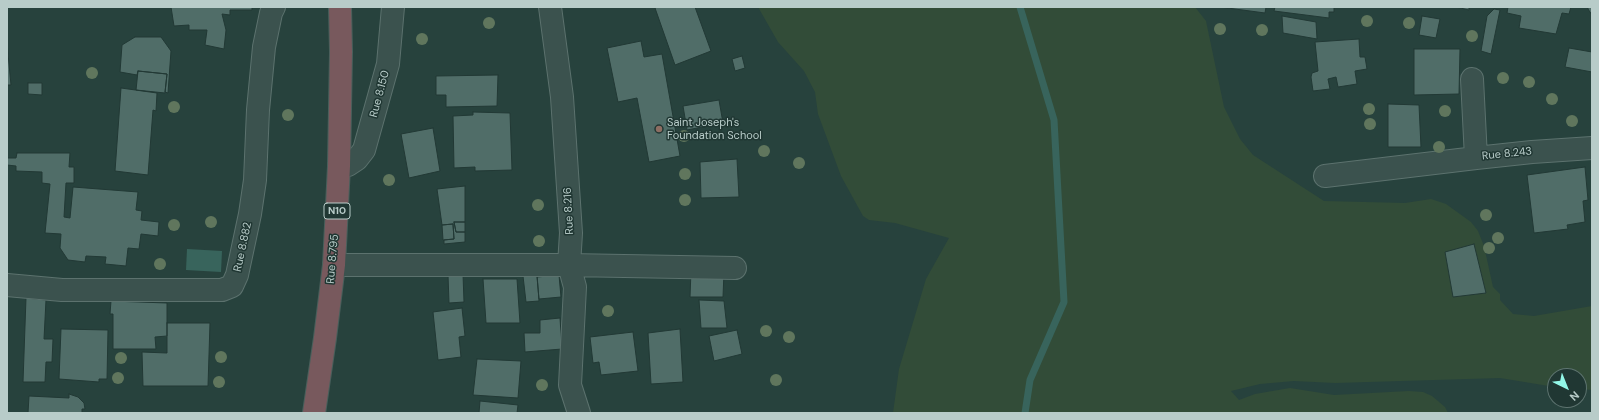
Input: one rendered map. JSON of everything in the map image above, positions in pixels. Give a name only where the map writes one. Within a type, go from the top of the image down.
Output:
[{"type":"highway","name":"Rue 8.795","points":[[314,413],[334,265],[339,166],[341,52],[340,7]]},
{"type":"street","name":"Rue 8.882","points":[[7,284],[62,290],[222,290],[232,286],[237,275],[250,214],[255,180],[258,110],[264,47],[274,7]]},
{"type":"street","name":"Rue 8.150","points":[[339,166],[348,165],[357,160],[364,150],[388,64],[393,7]]},
{"type":"street","name":"Rue 8.216","points":[[550,7],[562,97],[571,233],[569,265],[575,287],[570,386],[579,413]]},
{"type":"street","name":"Rue 8.243","points":[[1472,79],[1476,158],[1592,148]]},
{"type":"street","points":[[1325,176],[1476,158]]},
{"type":"street","points":[[334,265],[569,265],[735,268]]},
{"type":"shaded area","points":[[758,7],[1195,7],[1206,21],[1224,107],[1240,139],[1253,155],[1324,201],[1405,203],[1431,199],[1446,204],[1471,222],[1478,231],[1484,246],[1493,287],[1500,294],[1500,300],[1513,314],[1534,316],[1592,306],[1592,390],[1587,390],[1587,368],[1547,368],[1547,386],[1500,378],[1335,383],[1294,381],[1260,384],[1231,391],[1239,400],[1255,394],[1290,388],[1334,395],[1409,391],[1423,392],[1432,396],[1445,407],[1448,413],[893,413],[899,369],[926,279],[949,238],[895,223],[869,220],[863,216],[841,176],[818,114],[815,92],[804,71],[778,42]]},
{"type":"shaded area","points":[[187,249],[222,251],[221,272],[186,270]]},
{"type":"building","points":[[171,7],[252,7],[252,10],[230,10],[230,15],[222,14],[226,30],[224,49],[205,45],[207,30],[189,30],[189,25],[174,26]]},
{"type":"building","points":[[695,7],[711,51],[675,65],[655,8]]},
{"type":"building","points":[[1220,7],[1266,7],[1265,13]]},
{"type":"building","points":[[1275,7],[1334,7],[1334,12],[1329,12],[1329,18],[1274,11]]},
{"type":"building","points":[[1456,7],[1469,7],[1469,10]]},
{"type":"building","points":[[1508,7],[1571,7],[1569,14],[1562,13],[1556,34],[1519,28],[1521,16],[1507,13]]},
{"type":"building","points":[[1588,7],[1592,7],[1592,15],[1588,9]]},
{"type":"building","points":[[1494,9],[1500,10],[1491,54],[1481,51],[1487,16]]},
{"type":"building","points":[[1282,16],[1316,22],[1317,39],[1283,33]]},
{"type":"building","points":[[1422,16],[1440,19],[1436,38],[1419,35]]},
{"type":"building","points":[[135,37],[161,37],[171,51],[168,93],[165,92],[167,74],[138,71],[137,75],[120,72],[122,45]]},
{"type":"building","points":[[1359,39],[1360,57],[1365,57],[1367,69],[1355,71],[1357,84],[1338,87],[1336,77],[1328,79],[1330,89],[1313,91],[1311,77],[1312,73],[1318,71],[1315,42]]},
{"type":"building","name":"Saint Joseph's Foundation School","points":[[641,41],[644,57],[662,54],[680,156],[649,162],[637,98],[618,102],[607,48]]},
{"type":"building","points":[[7,43],[11,85],[7,85]]},
{"type":"building","points":[[1569,48],[1592,52],[1592,72],[1565,67]]},
{"type":"building","points":[[1414,49],[1460,49],[1459,94],[1414,95]]},
{"type":"building","points":[[742,56],[745,68],[735,71],[732,59]]},
{"type":"building","points":[[138,71],[167,74],[165,93],[136,90]]},
{"type":"building","points":[[498,75],[497,106],[446,107],[446,95],[436,95],[436,76]]},
{"type":"building","points":[[28,83],[42,83],[42,95],[28,94]]},
{"type":"building","points":[[121,88],[157,93],[156,111],[153,110],[148,175],[115,171]]},
{"type":"building","points":[[719,100],[723,123],[687,130],[683,106]]},
{"type":"building","points":[[1388,104],[1419,105],[1421,147],[1388,147]]},
{"type":"building","points":[[473,112],[510,113],[512,170],[475,171],[475,167],[454,168],[453,116],[473,115]]},
{"type":"building","points":[[433,128],[440,171],[409,178],[401,134]]},
{"type":"building","points":[[17,153],[70,153],[69,167],[74,167],[74,183],[66,183],[64,217],[70,218],[73,187],[138,192],[136,210],[142,211],[141,220],[159,222],[158,236],[141,234],[139,249],[128,248],[126,266],[105,264],[106,257],[86,256],[85,262],[68,260],[60,248],[61,234],[45,233],[50,184],[42,183],[42,172],[16,171],[16,166],[7,165],[7,158],[16,158]]},
{"type":"building","points":[[737,159],[739,197],[701,198],[700,162]]},
{"type":"building","points":[[1585,167],[1588,200],[1583,201],[1585,222],[1567,225],[1568,229],[1534,233],[1527,175]]},
{"type":"building","points":[[465,186],[465,222],[454,222],[456,232],[465,232],[465,242],[444,244],[444,240],[454,239],[453,224],[442,225],[437,189]]},
{"type":"building","points":[[454,222],[465,222],[465,232],[456,232]]},
{"type":"building","points":[[453,224],[454,239],[443,240],[442,225]]},
{"type":"building","points":[[1474,244],[1486,293],[1453,297],[1445,252]]},
{"type":"building","points":[[691,271],[724,272],[723,297],[690,297]]},
{"type":"building","points":[[463,274],[464,302],[449,303],[448,275]]},
{"type":"building","points":[[537,274],[539,301],[526,302],[523,276]]},
{"type":"building","points":[[559,275],[561,297],[539,299],[537,277]]},
{"type":"building","points":[[483,279],[517,279],[520,323],[486,323]]},
{"type":"building","points":[[26,298],[46,300],[44,339],[53,339],[52,362],[46,362],[45,382],[23,382]]},
{"type":"building","points":[[699,300],[724,301],[727,328],[701,328]]},
{"type":"building","points":[[111,301],[167,303],[167,336],[155,337],[156,349],[113,349],[113,314],[110,314]]},
{"type":"building","points":[[462,308],[465,336],[459,337],[461,357],[438,360],[433,312]]},
{"type":"building","points":[[560,318],[562,349],[525,352],[524,333],[540,333],[540,320]]},
{"type":"building","points":[[167,323],[210,323],[208,386],[143,386],[142,352],[167,353]]},
{"type":"building","points":[[61,329],[108,330],[107,379],[99,379],[99,382],[59,379]]},
{"type":"building","points":[[680,329],[683,382],[651,384],[648,333]]},
{"type":"building","points":[[737,330],[742,354],[714,361],[709,336]]},
{"type":"building","points":[[633,332],[638,371],[601,375],[599,362],[593,363],[590,337]]},
{"type":"building","points":[[477,359],[521,361],[518,398],[473,395]]},
{"type":"building","points":[[69,394],[78,397],[84,403],[85,409],[82,409],[82,413],[28,413],[29,396],[69,398]]},
{"type":"building","points":[[480,401],[518,405],[517,413],[479,413]]},
{"type":"waterway","points":[[1020,7],[1054,120],[1064,302],[1030,380],[1025,413]]},
{"type":"place","name":"Saint Joseph's Foundation School","points":[[659,129]]}]
